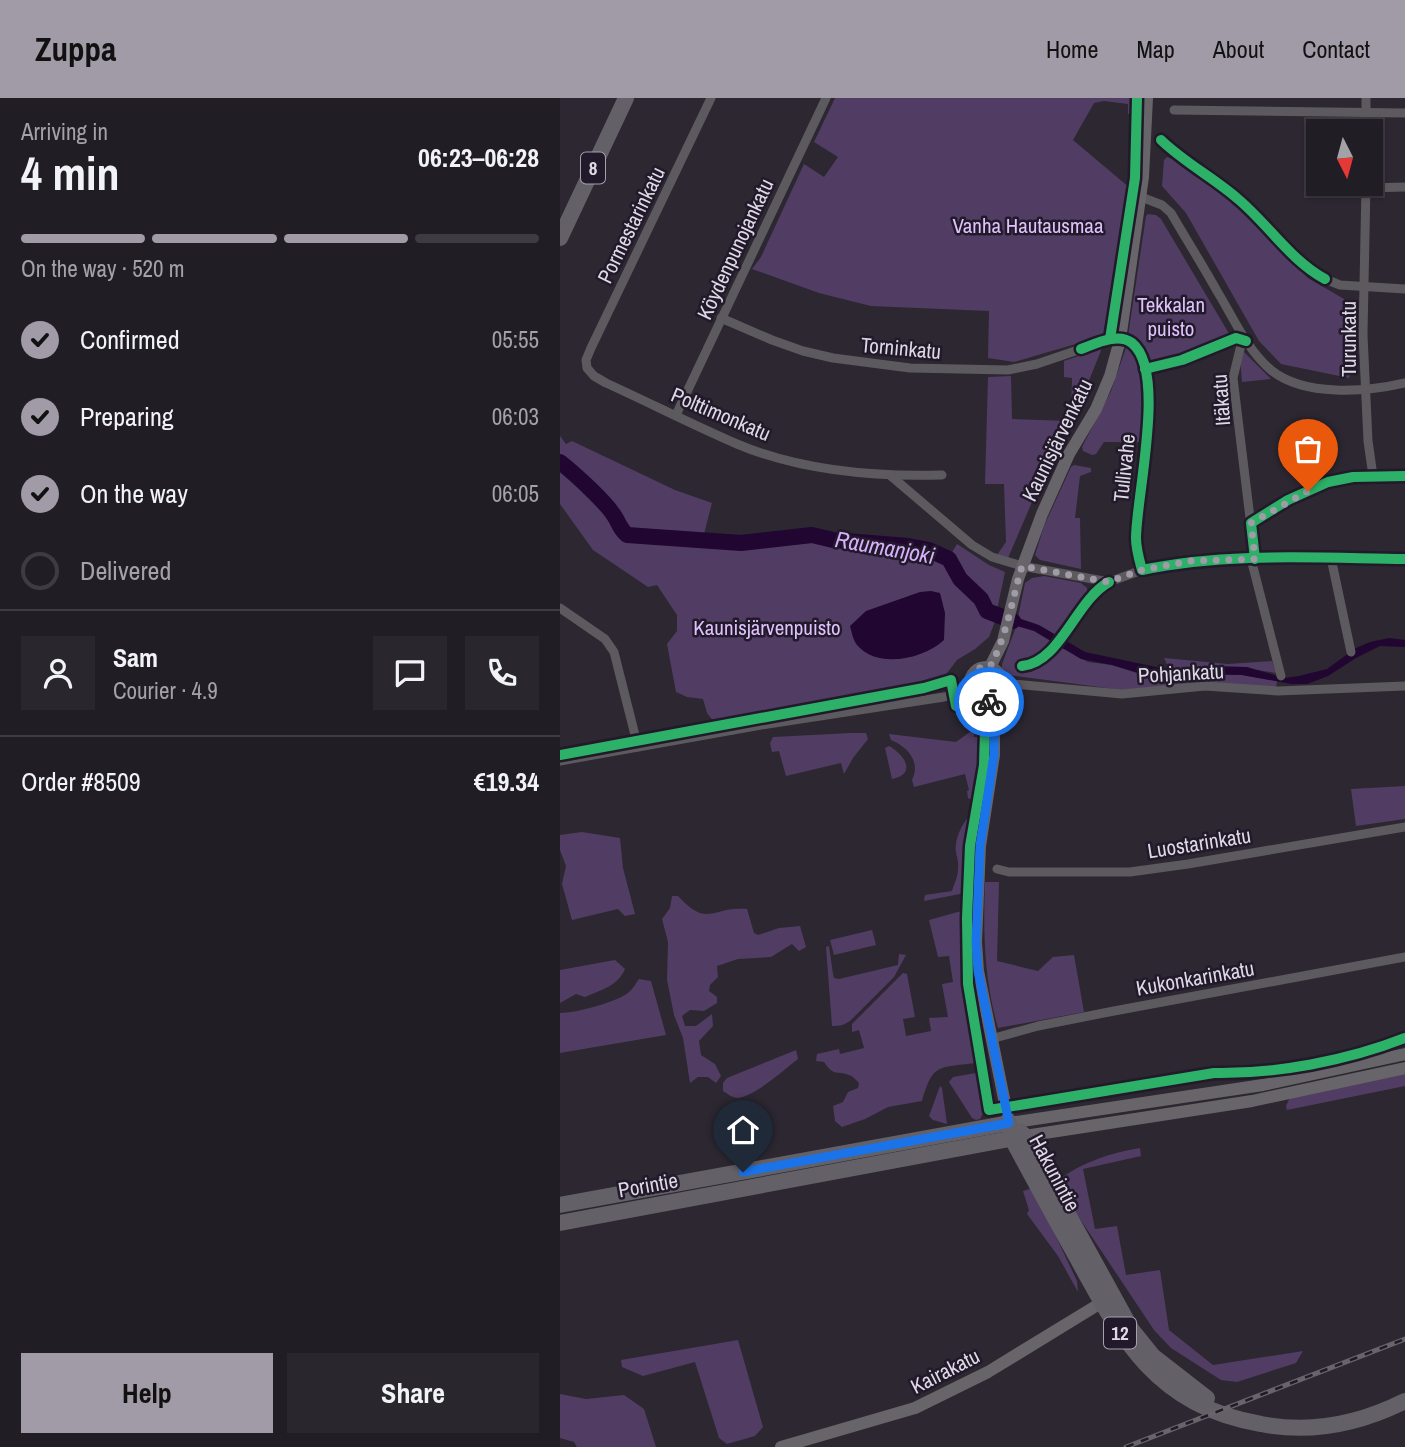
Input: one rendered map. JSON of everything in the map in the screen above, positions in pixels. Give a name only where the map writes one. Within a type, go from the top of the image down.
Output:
[{"type":"highway","name":"8","points":[[560,237],[626,98]]},
{"type":"highway","name":"Porintie","points":[[560,1223],[953,1150],[1015,1133]]},
{"type":"highway","name":"Hakunintie","points":[[1015,1133],[1139,1358],[1174,1390],[1205,1409],[1227,1418],[1291,1428],[1325,1427],[1362,1420],[1405,1401]]},
{"type":"highway","name":"Porintie","points":[[560,1205],[949,1134],[984,1140]]},
{"type":"highway","points":[[984,1140],[1032,1162]]},
{"type":"main road","name":"Kaunisjärvenkatu","points":[[990,667],[1007,627],[1022,566],[1069,454],[1096,409],[1110,376],[1119,340],[1141,197],[1147,98]]},
{"type":"main road","points":[[990,667],[999,673],[1002,683],[1000,691],[989,699],[979,698],[971,690],[969,682],[973,673],[980,668],[990,667]]},
{"type":"main road","points":[[989,699],[994,728],[994,755],[980,846],[976,942],[978,971],[991,1039],[1015,1133]]},
{"type":"main road","name":"Porintie","points":[[1015,1133],[1405,1054]]},
{"type":"main road","name":"Porintie","points":[[1015,1133],[1252,1101],[1405,1068]]},
{"type":"main road","name":"Kairakatu","points":[[781,1447],[922,1405],[988,1372],[1107,1300]]},
{"type":"street","name":"Pormestarinkatu","points":[[587,368],[586,360],[591,348],[711,98]]},
{"type":"street","name":"Köydenpunojankatu","points":[[676,415],[826,98]]},
{"type":"street","points":[[1366,98],[1366,119]]},
{"type":"street","points":[[1174,110],[1405,113]]},
{"type":"street","points":[[1383,186],[1405,187]]},
{"type":"street","points":[[1366,196],[1365,287],[1405,289]]},
{"type":"street","points":[[1141,197],[1163,205],[1171,213],[1246,341],[1269,369],[1287,380],[1322,388],[1366,390],[1402,384]]},
{"type":"street","name":"Turunkatu","points":[[1325,279],[1340,285],[1365,287],[1363,335],[1368,441],[1373,476]]},
{"type":"street","name":"Torninkatu","points":[[721,318],[803,351],[910,368],[1008,370],[1037,364],[1081,349]]},
{"type":"street","name":"Itäkatu","points":[[1246,341],[1241,345],[1233,378],[1253,559],[1281,676]]},
{"type":"street","name":"Polttimonkatu","points":[[587,368],[606,383],[740,445],[790,460],[845,471],[891,476],[942,475]]},
{"type":"street","name":"Tullivahe","points":[[1142,570],[1136,538],[1148,434],[1145,369]]},
{"type":"street","points":[[891,476],[972,545],[992,557],[1022,566],[1108,582],[1142,570],[1190,561],[1405,559]]},
{"type":"street","points":[[1251,523],[1288,500],[1328,482],[1353,477],[1405,476]]},
{"type":"street","points":[[1331,558],[1351,652]]},
{"type":"street","points":[[560,608],[605,639],[614,652],[638,747]]},
{"type":"street","name":"Pohjankatu","points":[[1002,683],[1122,694],[1205,686],[1278,691],[1405,686]]},
{"type":"street","points":[[560,761],[761,725],[944,697],[971,690]]},
{"type":"street","name":"Luostarinkatu","points":[[998,870],[1130,872],[1405,827]]},
{"type":"street","name":"Kukonkarinkatu","points":[[991,1039],[1038,1026],[1405,957]]},
{"type":"green space","name":"Vanha Hautausmaa","points":[[835,98],[1135,98],[1135,114],[1128,114],[1128,104],[1104,101],[1094,103],[1073,140],[1130,188],[1106,335],[1014,362],[988,358],[989,311],[871,306],[819,293],[752,269],[761,257],[804,164],[824,177],[838,157],[814,142]]},
{"type":"green space","points":[[1167,157],[1218,190],[1260,227],[1308,278],[1344,299],[1353,350],[1349,378],[1281,364],[1259,341],[1186,213],[1162,186],[1164,160]]},
{"type":"green space","name":"Tekkalan puisto","points":[[1148,214],[1161,219],[1231,337],[1181,356],[1149,364],[1135,341],[1128,336]]},
{"type":"green space","points":[[1130,346],[1136,355],[1142,378],[1142,442],[1104,442],[1096,454],[1092,455],[1083,451],[1082,447],[1111,391],[1126,348]]},
{"type":"green space","points":[[1102,348],[1078,408],[1071,413],[1072,378],[1064,377],[1064,361]]},
{"type":"green space","points":[[1244,352],[1271,379],[1242,382],[1240,358]]},
{"type":"green space","points":[[1011,376],[1012,419],[1070,421],[1049,455],[1008,558],[997,555],[1006,542],[1004,484],[985,484],[988,377]]},
{"type":"green space","points":[[560,436],[566,444],[572,441],[675,490],[712,503],[703,538],[634,532],[599,492],[560,455]]},
{"type":"green space","points":[[1074,465],[1091,468],[1091,472],[1080,476],[1075,518],[1080,518],[1081,569],[1040,560],[1035,555],[1044,526]]},
{"type":"green space","name":"Kaunisjärvenpuisto","points":[[560,467],[609,514],[613,530],[621,538],[726,546],[807,538],[922,552],[945,564],[957,544],[1005,572],[994,624],[989,637],[957,660],[944,677],[921,685],[714,722],[707,713],[703,699],[676,692],[667,644],[677,631],[677,615],[657,585],[648,587],[593,550],[560,504]]},
{"type":"green space","points":[[1044,576],[1081,583],[1087,588],[1087,592],[1049,641],[1088,662],[1112,665],[1152,678],[1202,674],[1242,675],[1277,681],[1276,688],[1206,682],[1122,690],[1008,675],[1002,670],[1002,664],[1016,627],[1025,583],[1032,578]]},
{"type":"green space","points":[[1164,658],[1228,664],[1272,661],[1276,673],[1223,668],[1170,670]]},
{"type":"green space","points":[[974,729],[974,737],[982,737],[976,802],[968,798],[965,774],[914,787],[914,761],[903,747],[891,740],[889,734],[956,742]]},
{"type":"green space","points":[[866,733],[868,739],[844,774],[841,763],[786,776],[779,751],[772,752],[770,743],[773,737]]},
{"type":"green space","points":[[889,746],[900,754],[906,764],[904,773],[892,779],[885,748]]},
{"type":"green space","points":[[1405,786],[1405,819],[1356,826],[1351,789]]},
{"type":"green space","points":[[974,812],[965,865],[965,893],[924,901],[925,895],[952,891],[958,872],[958,836],[966,820]]},
{"type":"green space","points":[[582,832],[620,838],[623,868],[635,914],[625,916],[618,909],[572,920],[562,884],[566,866],[560,850],[560,835]]},
{"type":"green space","points":[[985,882],[999,882],[997,961],[1038,971],[1053,957],[1074,955],[1084,1012],[998,1028],[986,955]]},
{"type":"green space","points":[[672,896],[678,896],[688,906],[704,914],[747,909],[754,933],[758,935],[779,928],[800,926],[806,947],[799,951],[792,944],[771,957],[738,959],[717,966],[718,977],[710,985],[709,991],[717,997],[717,1003],[704,1011],[690,1010],[682,1016],[685,1026],[696,1026],[712,1014],[713,1026],[699,1041],[701,1055],[715,1064],[721,1076],[716,1083],[708,1077],[698,1077],[690,1083],[683,1038],[674,1015],[667,980],[668,942],[662,919],[670,908]]},
{"type":"green space","points":[[965,910],[966,968],[975,1063],[939,1070],[930,1080],[922,1101],[888,1107],[842,1127],[835,1121],[833,1106],[843,1102],[848,1092],[858,1088],[859,1083],[850,1076],[834,1072],[824,1062],[816,1061],[817,1054],[839,1049],[840,1054],[864,1048],[859,1030],[852,1032],[852,1024],[903,973],[907,974],[915,1017],[903,1019],[906,1036],[931,1031],[929,1018],[948,1017],[942,984],[953,982],[949,956],[938,957],[929,920]]},
{"type":"green space","points":[[872,930],[876,945],[834,955],[830,940]]},
{"type":"green space","points":[[829,946],[834,978],[839,979],[898,965],[899,954],[906,955],[894,977],[851,1020],[838,1026],[832,1026],[826,947]]},
{"type":"green space","points":[[615,960],[625,969],[618,980],[603,990],[585,997],[576,994],[560,1003],[560,970]]},
{"type":"green space","points":[[639,979],[651,981],[666,1035],[560,1053],[560,1013],[616,1000],[630,991]]},
{"type":"green space","points":[[796,1050],[798,1059],[752,1093],[738,1098],[723,1091],[723,1083],[727,1078]]},
{"type":"green space","points":[[1405,1071],[1405,1086],[1287,1110],[1290,1097]]},
{"type":"green space","points":[[976,1073],[979,1075],[984,1111],[980,1119],[976,1120],[972,1118],[949,1082],[953,1077]]},
{"type":"green space","points":[[940,1086],[942,1088],[947,1124],[929,1116]]},
{"type":"green space","points":[[1140,1148],[1141,1156],[1083,1169],[1095,1229],[1117,1226],[1126,1275],[1160,1270],[1169,1330],[1213,1365],[1303,1351],[1296,1363],[1237,1382],[1221,1380],[1171,1348],[1154,1330],[1070,1204],[1058,1180],[1097,1159]]},
{"type":"green space","points":[[1033,1188],[1077,1281],[1078,1292],[1058,1256],[1027,1214],[1029,1210],[1023,1191]]},
{"type":"green space","points":[[738,1340],[763,1427],[755,1436],[727,1444],[719,1438],[695,1362],[643,1376],[622,1367],[621,1360]]},
{"type":"green space","points":[[560,1394],[586,1399],[624,1395],[644,1409],[656,1447],[577,1447],[574,1442],[560,1438]]},
{"type":"shaded area","points":[[920,592],[940,593],[945,613],[944,640],[935,647],[913,656],[889,659],[867,653],[856,644],[850,626],[866,611]]},
{"type":"shaded area","points":[[1003,613],[1039,625],[1085,652],[1170,670],[1212,666],[1247,667],[1285,678],[1327,669],[1356,648],[1370,642],[1389,638],[1405,640],[1405,647],[1380,646],[1328,676],[1307,684],[1242,675],[1202,674],[1159,679],[1081,659],[1034,631],[997,620],[992,614]]},
{"type":"waterway","name":"Raumanjoki","points":[[560,462],[605,504],[627,535],[741,543],[812,535],[833,540],[929,550],[949,559],[960,579],[981,599],[987,611],[1013,621]]},
{"type":"railway","points":[[1126,1447],[1405,1339]]},
{"type":"cycle path","points":[[1110,339],[1135,178],[1137,98]]},
{"type":"cycle path","points":[[1161,140],[1238,199],[1290,252],[1325,279]]},
{"type":"cycle path","points":[[1145,369],[1182,360],[1236,338],[1246,341]]},
{"type":"cycle path","points":[[1081,349],[1106,340],[1120,339],[1132,343],[1142,358],[1149,406],[1136,538],[1142,570],[1240,558],[1405,559]]},
{"type":"cycle path","points":[[1255,559],[1251,523],[1288,500],[1328,482],[1353,477],[1405,476]]},
{"type":"cycle path","points":[[1022,666],[1047,654],[1087,602],[1109,582]]},
{"type":"cycle path","points":[[560,755],[924,688],[951,680],[956,706],[970,704],[978,709],[983,716],[985,729],[984,765],[970,846],[967,918],[968,984],[989,1110],[1214,1073],[1262,1071],[1311,1064],[1359,1053],[1405,1038]]},
{"type":"way so far","points":[[989,702],[989,699],[979,698],[972,692],[969,682],[975,671],[990,667],[997,655],[1022,566],[1108,582],[1142,570],[1190,561],[1255,559],[1251,523],[1308,491]]},
{"type":"route","points":[[743,1172],[1009,1123],[978,971],[976,942],[980,846],[994,755],[994,728],[989,702]]}]
